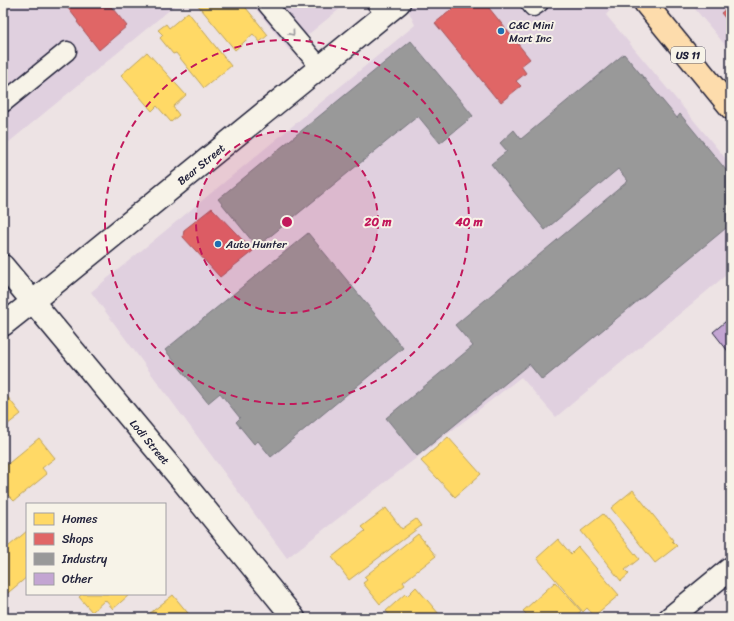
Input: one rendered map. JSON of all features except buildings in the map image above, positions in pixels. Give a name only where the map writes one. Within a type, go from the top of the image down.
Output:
[{"type":"main road","name":"US 11","points":[[645,3],[731,108]]},
{"type":"street","name":"Bear Street","points":[[3,325],[320,67],[387,7]]},
{"type":"street","name":"Lodi Street","points":[[3,266],[185,484],[294,618]]},
{"type":"street","points":[[670,618],[731,568]]},
{"type":"lane","points":[[266,3],[320,67]]},
{"type":"lane","points":[[530,3],[533,7],[539,3]]},
{"type":"lane","points":[[3,103],[67,51]]},
{"type":"shaded area","points":[[3,3],[178,3],[3,147]]},
{"type":"shaded area","points":[[251,3],[347,3],[289,50]]},
{"type":"shaded area","points":[[405,3],[616,3],[606,15],[731,165],[731,271],[556,417],[521,377],[287,558],[91,292],[415,25]]},
{"type":"shaded area","points":[[690,3],[731,3],[731,52]]},
{"type":"place","name":"C&C Mini Mart Inc","points":[[501,31]]},
{"type":"place","name":"Auto Hunter","points":[[218,244]]}]
